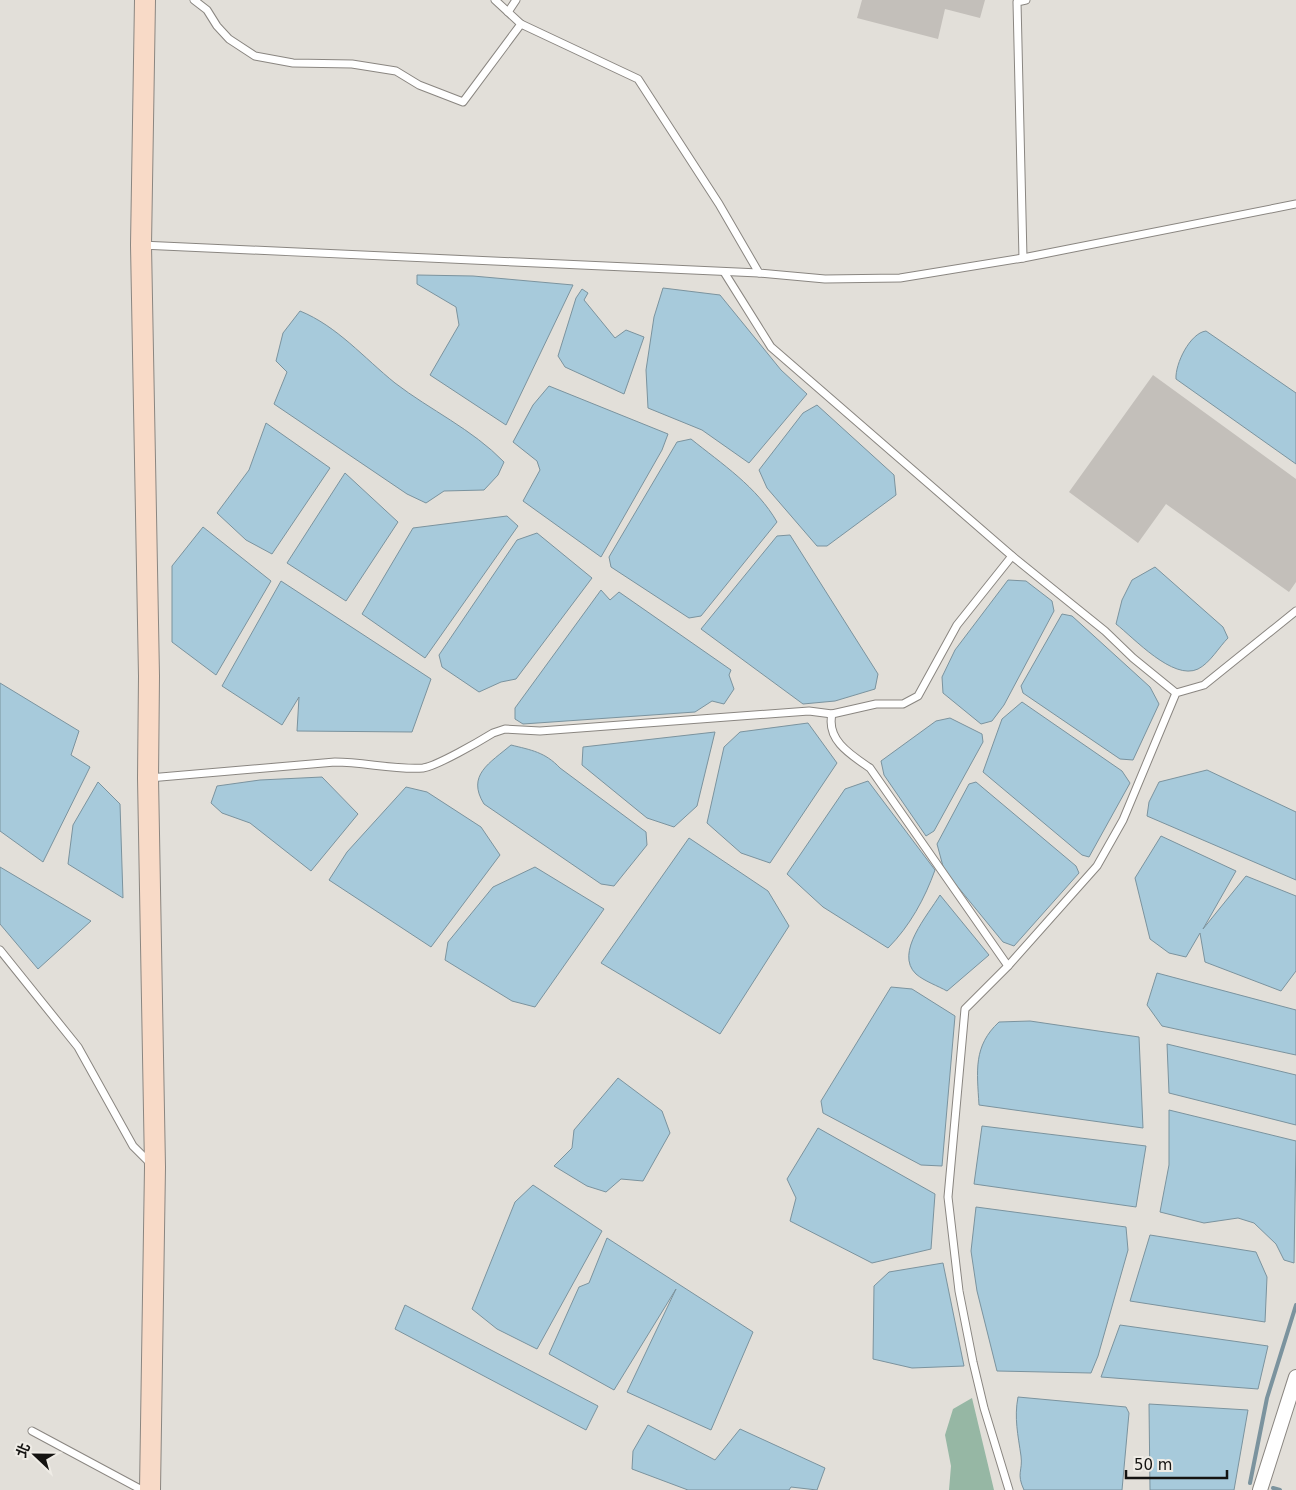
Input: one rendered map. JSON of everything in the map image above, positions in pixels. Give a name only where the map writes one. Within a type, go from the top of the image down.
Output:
[{"type":"street","points":[[145,0],[141,245],[155,1167],[150,1490]]},
{"type":"street","points":[[1260,1490],[1296,1377]]},
{"type":"lane","points":[[194,0],[207,10],[217,26],[229,39],[255,56],[293,63],[352,64],[396,71],[426,88],[464,102],[521,24]]},
{"type":"lane","points":[[494,0],[521,24],[638,80],[720,204],[759,273]]},
{"type":"lane","points":[[508,12],[516,0]]},
{"type":"lane","points":[[1023,258],[1018,2],[1026,0]]},
{"type":"lane","points":[[141,245],[759,273],[825,279],[900,278],[1023,258],[1296,204]]},
{"type":"lane","points":[[724,272],[771,347],[1012,556],[1105,631],[1176,693]]},
{"type":"lane","points":[[148,778],[335,762],[360,762],[385,768],[426,768],[493,732],[505,729],[540,731],[809,711],[832,714],[876,704],[903,704],[918,696],[957,626],[1012,556]]},
{"type":"lane","points":[[1176,693],[1204,685],[1296,611]]},
{"type":"lane","points":[[1009,1490],[984,1408],[970,1344],[959,1291],[948,1197],[965,1010],[1008,966],[1097,866],[1123,820],[1176,693]]},
{"type":"lane","points":[[832,714],[832,732],[846,752],[870,768],[1008,966]]},
{"type":"lane","points":[[0,950],[17,968],[78,1047],[133,1146],[155,1167]]},
{"type":"lane","points":[[32,1431],[142,1490]]},
{"type":"green space","points":[[972,1398],[994,1490],[949,1490],[951,1466],[945,1435],[953,1409]]},
{"type":"water","points":[[417,275],[473,276],[573,285],[506,425],[430,375],[459,325],[456,307],[417,284]]},
{"type":"water","points":[[663,288],[720,295],[781,370],[807,394],[749,463],[702,430],[648,408],[646,370],[654,317]]},
{"type":"water","points":[[582,289],[588,293],[584,300],[615,338],[626,330],[644,337],[624,394],[565,367],[558,356],[576,298]]},
{"type":"water","points":[[300,311],[326,325],[350,343],[395,383],[492,450],[504,462],[498,475],[484,490],[444,491],[426,503],[407,494],[274,404],[287,372],[276,361],[283,333]]},
{"type":"water","points":[[1206,331],[1296,393],[1296,464],[1176,379],[1178,365],[1189,343],[1194,337]]},
{"type":"water","points":[[549,386],[668,434],[662,450],[601,557],[523,501],[540,470],[537,461],[513,442],[533,405]]},
{"type":"water","points":[[817,405],[894,475],[896,495],[827,546],[817,546],[767,488],[759,470],[803,413]]},
{"type":"water","points":[[266,423],[330,468],[272,554],[246,540],[217,513],[249,470]]},
{"type":"water","points":[[691,439],[749,487],[769,509],[777,522],[701,616],[689,618],[611,567],[609,557],[677,442]]},
{"type":"water","points":[[345,473],[398,522],[346,601],[287,563]]},
{"type":"water","points":[[507,516],[518,526],[425,658],[362,614],[413,528]]},
{"type":"water","points":[[203,527],[271,581],[216,675],[172,642],[172,566]]},
{"type":"water","points":[[537,533],[592,578],[516,679],[501,682],[479,692],[442,667],[439,655],[517,540]]},
{"type":"water","points":[[790,535],[878,674],[875,689],[835,701],[803,704],[701,629],[777,536]]},
{"type":"water","points":[[1155,567],[1223,627],[1228,638],[1210,659],[1198,669],[1188,671],[1166,664],[1143,648],[1116,624],[1122,600],[1132,580]]},
{"type":"water","points":[[1008,580],[1026,581],[1052,601],[1054,611],[1004,705],[992,721],[981,724],[943,693],[942,677],[955,650]]},
{"type":"water","points":[[281,581],[431,679],[412,732],[297,731],[299,697],[282,725],[222,686]]},
{"type":"water","points":[[601,590],[610,600],[619,592],[731,670],[729,675],[734,689],[724,704],[712,701],[695,712],[523,724],[515,719],[515,708]]},
{"type":"water","points":[[1062,614],[1072,616],[1150,687],[1159,704],[1133,760],[1120,759],[1023,693],[1021,686]]},
{"type":"water","points":[[0,683],[79,731],[71,755],[90,767],[43,862],[0,831]]},
{"type":"water","points":[[1022,702],[1122,771],[1130,783],[1089,857],[1082,855],[983,772],[1002,719]]},
{"type":"water","points":[[950,718],[982,734],[983,742],[934,831],[926,836],[884,775],[881,761],[936,721]]},
{"type":"water","points":[[808,723],[837,763],[770,863],[741,853],[707,823],[724,747],[740,732]]},
{"type":"water","points":[[715,732],[697,806],[674,827],[647,818],[582,765],[583,747]]},
{"type":"water","points":[[511,745],[537,752],[549,758],[646,832],[647,845],[614,886],[601,884],[484,804],[479,794],[479,777],[488,764]]},
{"type":"water","points":[[1207,770],[1296,812],[1296,880],[1147,816],[1149,802],[1159,782]]},
{"type":"water","points":[[322,777],[358,814],[311,871],[250,823],[222,813],[211,803],[217,786],[260,780]]},
{"type":"water","points":[[868,781],[935,870],[927,891],[916,911],[888,948],[823,907],[787,874],[845,789]]},
{"type":"water","points":[[98,782],[120,804],[123,898],[68,864],[73,825]]},
{"type":"water","points":[[976,782],[1076,866],[1079,873],[1014,946],[1003,942],[944,870],[937,844],[969,784]]},
{"type":"water","points":[[406,787],[427,792],[481,827],[500,855],[431,947],[329,880],[347,852]]},
{"type":"water","points":[[1161,836],[1236,871],[1203,929],[1246,876],[1296,896],[1296,971],[1281,991],[1205,962],[1200,933],[1186,957],[1169,953],[1150,939],[1135,878]]},
{"type":"water","points":[[689,838],[768,891],[789,926],[720,1034],[601,963]]},
{"type":"water","points":[[0,867],[91,921],[38,969],[0,924]]},
{"type":"water","points":[[535,867],[604,909],[535,1007],[512,1001],[445,960],[448,942],[493,887]]},
{"type":"water","points":[[940,895],[989,955],[947,991],[916,974],[910,965],[909,956],[915,934]]},
{"type":"water","points":[[1157,973],[1296,1010],[1296,1055],[1162,1026],[1147,1005]]},
{"type":"water","points":[[891,987],[912,989],[955,1016],[942,1166],[921,1165],[823,1113],[821,1101]]},
{"type":"water","points":[[1030,1021],[1139,1037],[1143,1128],[979,1105],[978,1060],[985,1040],[999,1022]]},
{"type":"water","points":[[1167,1044],[1296,1075],[1296,1125],[1169,1093]]},
{"type":"water","points":[[618,1078],[662,1111],[670,1133],[643,1181],[621,1179],[606,1192],[587,1186],[554,1166],[572,1148],[574,1130]]},
{"type":"water","points":[[1169,1110],[1296,1141],[1294,1263],[1284,1260],[1276,1244],[1254,1223],[1238,1218],[1204,1223],[1160,1212],[1169,1165]]},
{"type":"water","points":[[982,1126],[1146,1146],[1136,1207],[974,1184]]},
{"type":"water","points":[[818,1128],[935,1194],[931,1249],[872,1263],[790,1221],[796,1198],[787,1179]]},
{"type":"water","points":[[533,1185],[602,1231],[537,1349],[497,1329],[472,1309],[515,1202]]},
{"type":"water","points":[[976,1207],[1126,1227],[1128,1250],[1098,1356],[1091,1373],[997,1371],[977,1291],[971,1251]]},
{"type":"water","points":[[1150,1235],[1256,1252],[1267,1277],[1265,1322],[1130,1301]]},
{"type":"water","points":[[607,1238],[753,1332],[711,1430],[627,1392],[676,1289],[614,1390],[549,1354],[579,1287],[589,1283]]},
{"type":"water","points":[[943,1263],[964,1366],[912,1368],[873,1359],[874,1286],[889,1272]]},
{"type":"water","points":[[405,1305],[598,1406],[586,1430],[395,1329]]},
{"type":"water","points":[[1120,1325],[1268,1346],[1258,1389],[1101,1377]]},
{"type":"water","points":[[1018,1397],[1126,1407],[1129,1413],[1122,1490],[1024,1490],[1020,1480],[1021,1461],[1016,1419]]},
{"type":"water","points":[[1149,1404],[1248,1410],[1234,1490],[1150,1490]]},
{"type":"water","points":[[648,1425],[715,1460],[740,1429],[825,1468],[817,1490],[791,1487],[789,1490],[688,1490],[632,1469],[633,1451]]},
{"type":"building","points":[[862,0],[985,0],[980,18],[945,9],[938,39],[857,18]]},
{"type":"building","points":[[1153,375],[1296,479],[1296,582],[1289,592],[1166,504],[1138,543],[1069,492]]},
{"type":"waterway","points":[[1250,1483],[1267,1398],[1296,1305]]},
{"type":"waterway","points":[[1273,1488],[1280,1490]]}]
